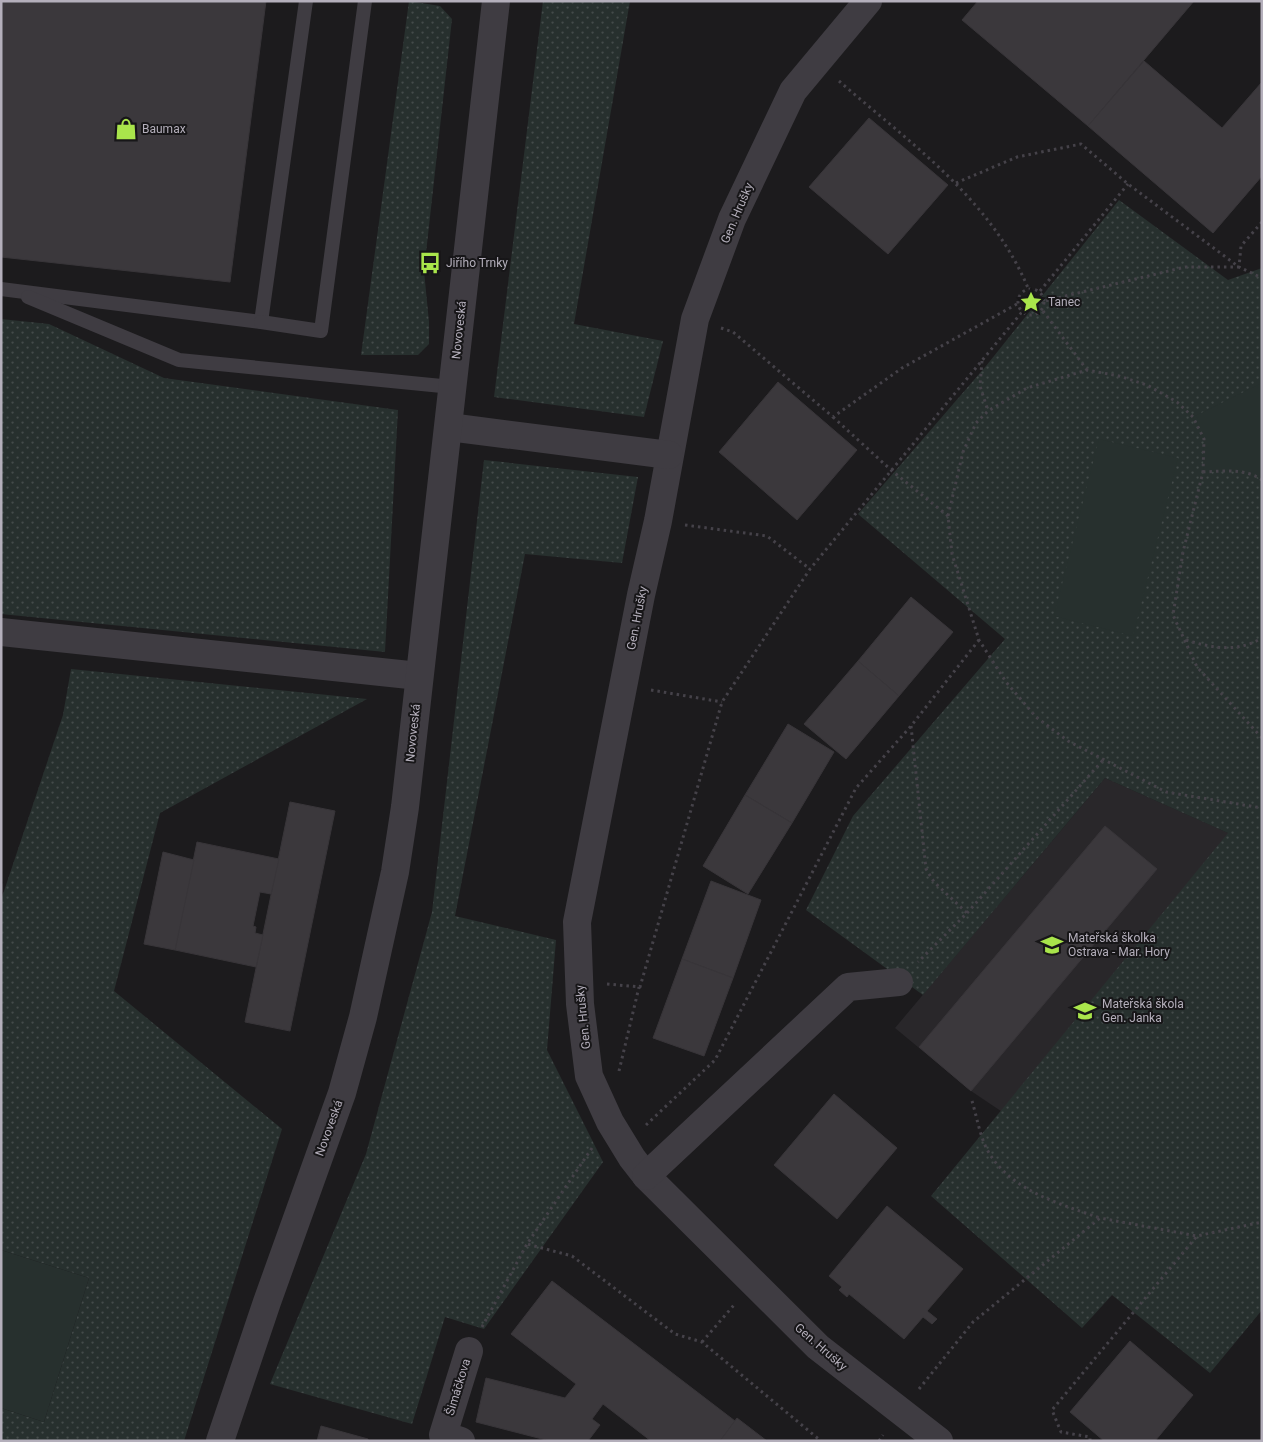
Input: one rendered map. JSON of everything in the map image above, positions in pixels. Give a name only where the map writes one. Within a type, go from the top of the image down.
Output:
[{"type":"street","name":"Novoveská","points":[[220,1441],[267,1302],[342,1093],[363,1017],[395,872],[405,807],[496,1]]},
{"type":"street","name":"Gen. Hrušky","points":[[868,1],[816,61],[793,91],[732,219],[695,320],[658,521],[577,922],[579,981],[589,1076],[610,1122],[632,1158],[646,1176],[818,1347],[939,1441]]},
{"type":"street","points":[[448,426],[669,455]]},
{"type":"street","points":[[1,632],[419,676]]},
{"type":"street","points":[[646,1176],[848,988],[898,982]]},
{"type":"street","name":"Šimáčkova","points":[[461,1441],[444,1435],[470,1351]]},
{"type":"lane","points":[[261,322],[306,1]]},
{"type":"lane","points":[[6,289],[320,331],[364,1]]},
{"type":"lane","points":[[6,289],[179,360],[452,387]]},
{"type":"path","points":[[816,61],[956,183],[976,204],[1004,241],[1028,288],[1040,291],[1045,301],[1043,311],[1087,370]]},
{"type":"path","points":[[956,183],[1017,158],[1081,144],[1128,184],[1240,266],[1262,278]]},
{"type":"path","points":[[1040,291],[1128,184]]},
{"type":"path","points":[[1240,266],[1241,246],[1262,222]]},
{"type":"path","points":[[1045,301],[1185,267],[1240,266]]},
{"type":"path","points":[[833,417],[902,368],[1017,304],[1020,294],[1028,288]]},
{"type":"path","points":[[1017,304],[1022,312],[1033,316],[1043,311]]},
{"type":"path","points":[[619,1074],[640,987],[722,702],[810,569],[1022,312]]},
{"type":"path","points":[[695,320],[733,332],[833,417],[891,470],[948,516]]},
{"type":"path","points":[[982,360],[980,386],[988,411]]},
{"type":"path","points":[[1262,738],[1197,667],[1173,615],[1183,552],[1203,472],[1204,439],[1193,417],[1177,402],[1147,385],[1119,376],[1087,370],[1027,388],[988,411],[976,423],[963,452],[948,516],[952,554],[979,640],[1006,682],[1036,717],[1068,741],[1166,792],[1262,808]]},
{"type":"path","points":[[1203,472],[1232,470],[1257,476],[1262,480]]},
{"type":"path","points":[[658,521],[767,536],[810,569]]},
{"type":"path","points":[[1185,640],[1214,649],[1252,644],[1262,638]]},
{"type":"path","points":[[640,1130],[715,1060],[856,788],[911,726],[979,640]]},
{"type":"path","points":[[624,685],[722,702]]},
{"type":"path","points":[[911,726],[926,869],[934,882],[967,913]]},
{"type":"path","points":[[898,982],[967,913],[1103,760]]},
{"type":"path","points":[[579,981],[640,987]]},
{"type":"path","points":[[972,1101],[988,1152],[1020,1185],[1049,1199],[1100,1218],[1197,1236],[1262,1222]]},
{"type":"path","points":[[470,1351],[527,1244],[610,1122]]},
{"type":"path","points":[[879,1441],[900,1411],[974,1322],[1100,1218]]},
{"type":"path","points":[[1090,1441],[1090,1437],[1061,1432],[1052,1410],[1197,1236]]},
{"type":"path","points":[[527,1244],[572,1256],[675,1334],[702,1342],[821,1441]]},
{"type":"path","points":[[702,1342],[753,1284]]},
{"type":"shaded area","points":[[409,1],[440,6],[452,19],[424,271],[429,322],[429,344],[418,355],[361,355]]},
{"type":"shaded area","points":[[543,1],[630,1],[574,324],[663,341],[644,417],[494,397]]},
{"type":"shaded area","points":[[1119,200],[1228,280],[1262,268],[1262,1310],[1210,1373],[1112,1295],[1082,1328],[931,1196],[1228,833],[1105,778],[923,995],[806,910],[853,816],[1005,639],[858,514],[986,366]]},
{"type":"shaded area","points":[[1,319],[49,324],[164,378],[398,410],[385,652],[1,614]]},
{"type":"shaded area","points":[[1262,383],[1262,480],[1241,472],[1203,472],[1204,439],[1193,417]]},
{"type":"shaded area","points":[[1099,439],[1178,458],[1133,636],[1054,616]]},
{"type":"shaded area","points":[[484,460],[638,477],[622,563],[525,554],[455,916],[556,940],[547,1050],[603,1162],[484,1329],[445,1317],[412,1424],[270,1384],[366,1154],[432,912]]},
{"type":"shaded area","points":[[71,669],[367,699],[160,813],[114,991],[282,1129],[184,1441],[1,1441],[1,1408],[44,1422],[89,1278],[1,1250],[1,900],[63,715]]},
{"type":"shaded area","name":"Mateřská škola Gen. Janka","points":[[1105,778],[1262,848],[1146,1208],[971,1091],[895,1028]]},
{"type":"shaded area","points":[[1,1250],[89,1278],[44,1422],[1,1408]]},
{"type":"building","name":"Baumax","points":[[1,1],[266,1],[230,282],[1,257]]},
{"type":"building","points":[[978,1],[1194,1],[1088,126],[962,20]]},
{"type":"building","points":[[1144,61],[1222,128],[1262,82],[1262,176],[1213,233],[1088,126]]},
{"type":"building","points":[[869,118],[948,185],[888,254],[809,187]]},
{"type":"building","points":[[778,382],[857,450],[797,520],[719,452]]},
{"type":"building","points":[[911,597],[953,632],[899,696],[858,661]]},
{"type":"building","points":[[858,661],[899,696],[846,759],[804,724]]},
{"type":"building","points":[[788,724],[834,752],[792,823],[745,795]]},
{"type":"building","points":[[745,795],[792,823],[748,894],[703,866]]},
{"type":"building","points":[[290,802],[335,811],[290,1031],[245,1022]]},
{"type":"building","points":[[1105,826],[1157,869],[971,1091],[919,1047]]},
{"type":"building","points":[[197,842],[279,859],[271,894],[260,892],[253,926],[256,927],[255,933],[263,935],[256,967],[175,950]]},
{"type":"building","points":[[163,852],[194,860],[175,950],[144,944]]},
{"type":"building","points":[[711,881],[761,900],[733,978],[682,959]]},
{"type":"building","points":[[682,959],[733,978],[704,1056],[653,1038]]},
{"type":"building","points":[[834,1094],[897,1148],[837,1219],[774,1165]]},
{"type":"building","points":[[887,1206],[963,1269],[927,1311],[937,1319],[932,1324],[923,1317],[904,1339],[849,1294],[847,1297],[839,1290],[842,1287],[829,1276]]},
{"type":"building","points":[[552,1281],[735,1421],[720,1441],[651,1441],[603,1404],[592,1419],[600,1425],[588,1441],[550,1441],[476,1422],[486,1378],[565,1398],[576,1384],[511,1334]]},
{"type":"building","points":[[1130,1341],[1193,1395],[1155,1441],[1104,1441],[1070,1412]]},
{"type":"building","points":[[737,1418],[767,1441],[720,1441]]},
{"type":"building","points":[[321,1426],[368,1439],[368,1441],[317,1441]]},
{"type":"place","name":"Baumax","points":[[126,129]]},
{"type":"place","name":"Jiřího Trnky","points":[[430,263]]},
{"type":"place","name":"Tanec","points":[[1031,302]]},
{"type":"place","name":"Mateřská školka Ostrava - Mar. Hory","points":[[1052,945]]},
{"type":"place","name":"Mateřská škola Gen. Janka","points":[[1085,1011]]}]
